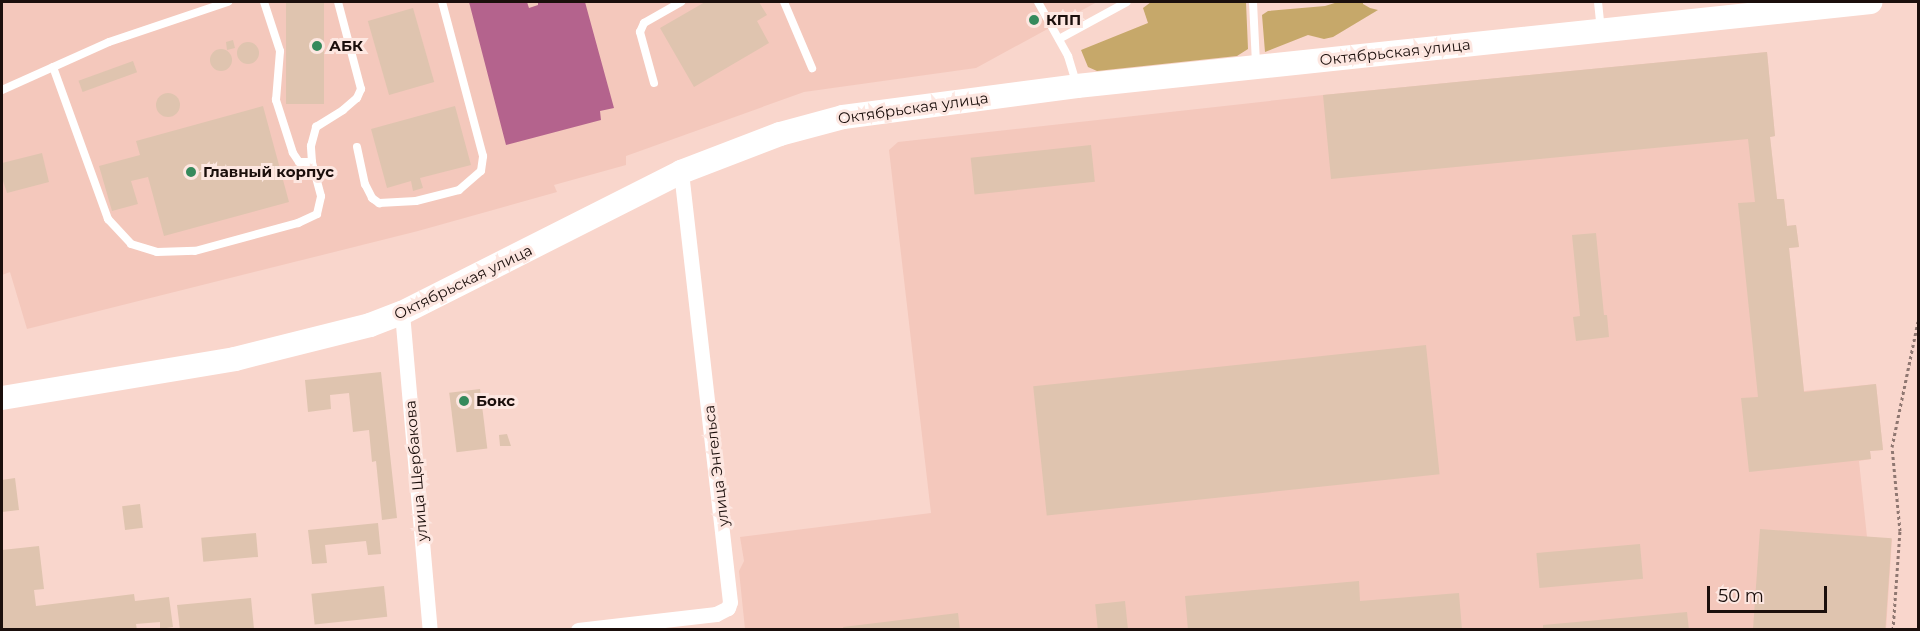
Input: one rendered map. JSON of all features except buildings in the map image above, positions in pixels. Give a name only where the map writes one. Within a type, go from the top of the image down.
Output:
[{"type":"main road","name":"Октябрьская улица","points":[[2,398],[265,352],[347,332],[402,313],[681,172],[771,137],[843,117],[1077,86],[1872,2]]},
{"type":"street","name":"улица Энгельса","points":[[578,630],[716,614],[728,608],[730,602],[681,172]]},
{"type":"street","name":"улица Щербакова","points":[[402,313],[430,630]]},
{"type":"lane","points":[[2,90],[109,42],[228,2]]},
{"type":"lane","points":[[264,2],[280,51],[276,100],[295,158],[305,163],[312,162]]},
{"type":"lane","points":[[53,67],[108,219],[121,235],[140,249],[167,253],[195,251],[312,218],[317,214],[321,201],[312,162],[311,146],[316,127],[343,110],[357,98],[362,88],[339,2]]},
{"type":"lane","points":[[357,147],[365,184],[372,198],[379,203],[416,201],[459,190],[481,171],[483,156],[442,2]]},
{"type":"lane","points":[[654,83],[640,32],[644,23],[681,2]]},
{"type":"lane","points":[[784,2],[812,68]]},
{"type":"lane","points":[[1038,2],[1071,64],[1077,86]]},
{"type":"lane","points":[[1059,39],[1128,2]]},
{"type":"lane","points":[[1253,2],[1256,66]]},
{"type":"lane","points":[[1598,2],[1601,30]]},
{"type":"path","points":[[1893,630],[1900,531],[1892,447],[1918,322]]},
{"type":"shaded area","points":[[2,2],[1097,2],[976,68],[804,92],[626,156],[626,165],[554,185],[557,192],[418,231],[27,329],[10,272],[2,275]]},
{"type":"shaded area","points":[[469,2],[527,2],[529,8],[538,5],[538,2],[585,2],[614,108],[600,111],[601,120],[506,145]]},
{"type":"shaded area","points":[[1151,2],[1246,2],[1248,49],[1237,56],[1097,71],[1088,67],[1081,50],[1148,23],[1143,8]]},
{"type":"shaded area","points":[[1338,2],[1363,2],[1370,8],[1378,10],[1333,37],[1324,39],[1308,35],[1265,52],[1262,15],[1268,11],[1325,6]]},
{"type":"shaded area","points":[[1767,52],[1775,136],[1770,137],[1777,199],[1784,199],[1787,226],[1796,225],[1799,247],[1789,248],[1804,391],[1876,384],[1883,450],[1870,451],[1871,459],[1859,461],[1867,537],[1892,539],[1886,630],[745,629],[739,571],[744,561],[740,537],[931,513],[889,150],[898,142],[1323,95]]},
{"type":"place","name":"КПП","points":[[1034,20]]},
{"type":"place","name":"АБК","points":[[317,46]]},
{"type":"place","name":"Главный корпус","points":[[191,172]]},
{"type":"place","name":"Бокс","points":[[464,401]]}]
